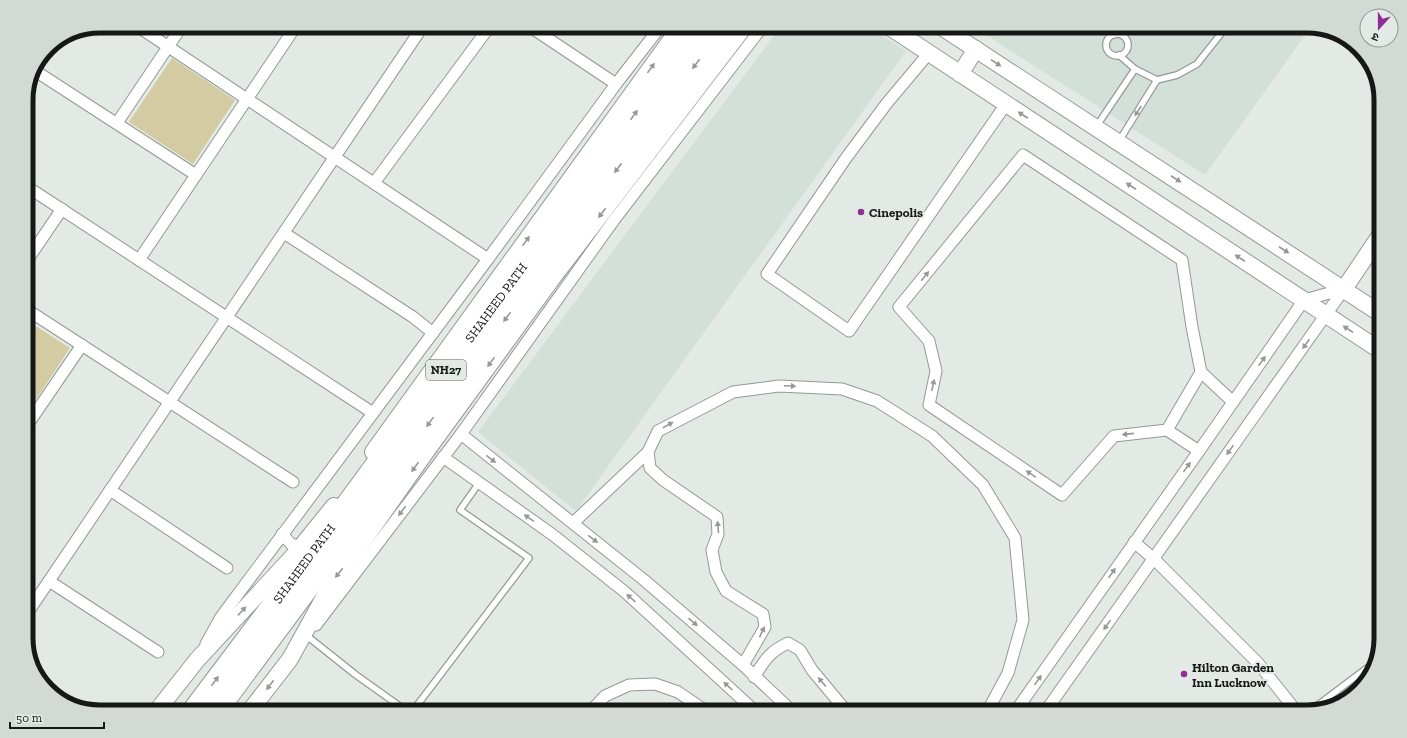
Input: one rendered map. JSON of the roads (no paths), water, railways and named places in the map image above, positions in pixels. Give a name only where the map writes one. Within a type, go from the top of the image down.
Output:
[{"type":"highway","name":"SHAHEED PATH","points":[[197,705],[278,598],[373,460],[694,33]]},
{"type":"highway","name":"SHAHEED PATH","points":[[222,705],[353,542],[513,310],[719,33]]},
{"type":"street","points":[[147,33],[488,259]]},
{"type":"street","points":[[117,123],[177,33]]},
{"type":"street","points":[[139,260],[291,33]]},
{"type":"street","points":[[33,605],[418,33]]},
{"type":"street","points":[[374,183],[485,33]]},
{"type":"street","points":[[540,33],[616,84]]},
{"type":"street","points":[[197,660],[221,617],[488,259],[616,84],[656,33]]},
{"type":"street","points":[[162,705],[197,660],[301,547],[373,460],[676,33]]},
{"type":"street","points":[[290,659],[353,542],[406,480],[554,276],[740,33]]},
{"type":"street","points":[[254,705],[443,457],[614,220],[758,33]]},
{"type":"street","points":[[899,33],[1374,346]]},
{"type":"street","points":[[951,33],[1374,309]]},
{"type":"street","points":[[960,74],[976,49]]},
{"type":"street","points":[[929,53],[887,103],[846,158],[767,274],[849,331],[1006,104]]},
{"type":"street","points":[[39,73],[196,175]]},
{"type":"street","points":[[1199,451],[1167,430],[1114,436],[1062,495],[929,405],[936,371],[929,341],[900,307],[1023,155],[1182,260],[1192,327],[1201,372],[1233,402]]},
{"type":"street","points":[[33,190],[373,412]]},
{"type":"street","points":[[33,252],[62,209]]},
{"type":"street","points":[[284,233],[413,317],[433,333]]},
{"type":"street","points":[[1050,705],[1326,315],[1374,244]]},
{"type":"street","points":[[1021,705],[1304,300],[1344,289]]},
{"type":"street","points":[[33,313],[292,482]]},
{"type":"street","points":[[33,414],[82,345]]},
{"type":"street","points":[[1167,430],[1201,372]]},
{"type":"street","points":[[573,523],[648,452],[658,431],[733,392],[779,386],[842,389],[877,401],[932,436],[983,485],[1015,538],[1023,620],[1008,673],[991,705]]},
{"type":"street","points":[[460,434],[644,580],[743,666],[785,705]]},
{"type":"street","points":[[648,452],[650,468],[663,480],[717,517],[718,534],[712,550],[716,572],[726,591],[763,614],[765,627],[743,666]]},
{"type":"street","points":[[443,457],[553,535],[625,592],[748,705]]},
{"type":"street","points":[[110,490],[227,568]]},
{"type":"street","points":[[282,534],[290,544],[301,547]]},
{"type":"street","points":[[1134,542],[1154,559],[1258,663],[1291,705]]},
{"type":"street","points":[[49,581],[158,652]]},
{"type":"street","points":[[754,677],[766,658],[776,649],[788,643],[800,650],[812,670],[841,705]]},
{"type":"street","points":[[597,705],[605,696],[629,685],[655,684],[678,692],[697,705]]},
{"type":"lane","points":[[1119,55],[1134,69],[1157,80],[1177,75],[1197,64],[1221,33]]},
{"type":"lane","points":[[1114,34],[1124,37],[1127,44],[1126,50],[1119,55],[1110,54],[1106,45],[1108,38],[1114,34]]},
{"type":"lane","points":[[1095,127],[1134,69]]},
{"type":"lane","points":[[1119,142],[1157,80]]},
{"type":"lane","points":[[417,705],[529,558],[460,510],[479,483]]},
{"type":"lane","points":[[307,636],[356,675],[398,705]]},
{"type":"lane","points":[[1320,704],[1367,668]]},
{"type":"place","name":"Cinepolis","points":[[861,212]]},
{"type":"place","name":"Hilton Garden Inn Lucknow","points":[[1184,674]]}]
